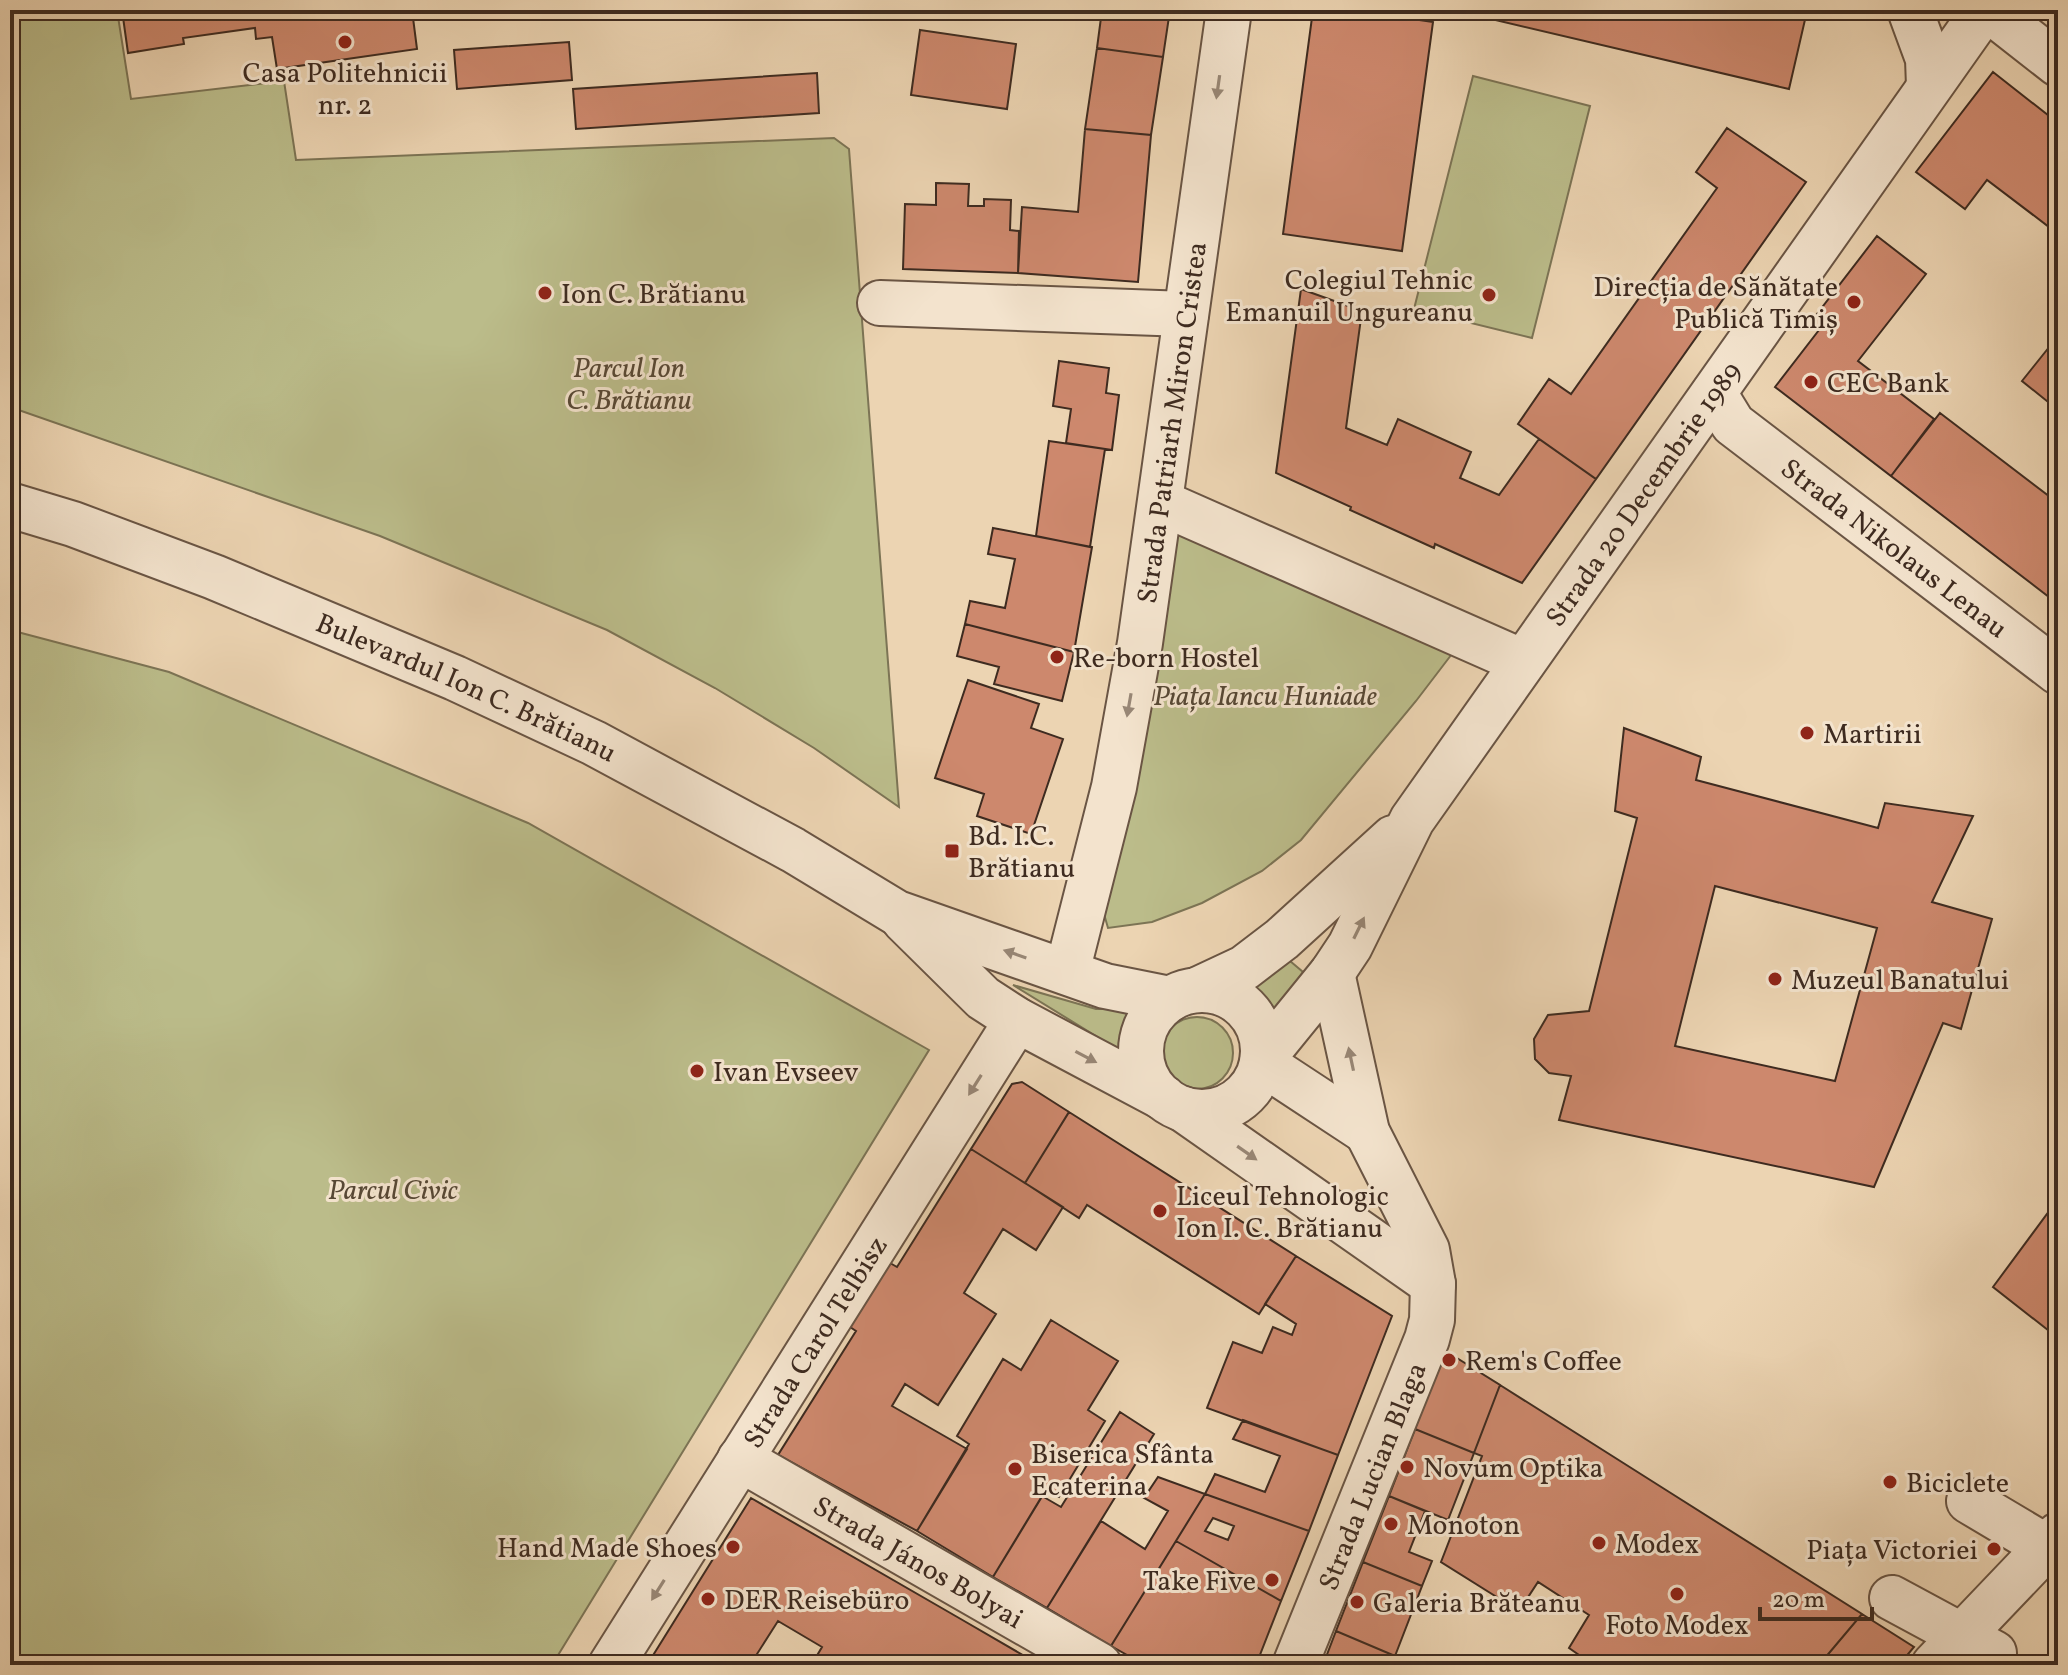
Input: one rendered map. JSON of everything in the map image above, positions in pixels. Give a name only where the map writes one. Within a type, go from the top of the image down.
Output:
[{"type":"street","name":"Strada Patriarh Miron Cristea","points":[[1067,972],[1114,787],[1138,658],[1229,10]]},
{"type":"street","points":[[1910,10],[1928,59],[1929,86]]},
{"type":"street","points":[[1987,10],[2058,64]]},
{"type":"street","name":"Strada 20 Decembrie 1989","points":[[1263,1060],[1350,946],[1412,820],[1523,662],[1715,411],[1929,86],[1987,10]]},
{"type":"street","points":[[880,303],[1186,314]]},
{"type":"street","name":"Strada Nikolaus Lenau","points":[[1715,411],[2058,672]]},
{"type":"street","points":[[1162,503],[1523,662]]},
{"type":"street","name":"Bulevardul Ion C. Brătianu","points":[[12,507],[73,524],[214,577],[455,678],[594,743],[793,850],[897,913],[1105,986],[1184,994]]},
{"type":"street","name":"Strada 20 Decembrie 1989","points":[[1184,994],[1244,968],[1282,939],[1412,820]]},
{"type":"street","name":"Bulevardul Ion C. Brătianu","points":[[897,913],[983,998],[1017,1020],[1174,1104]]},
{"type":"street","points":[[1332,973],[1367,1132],[1427,1250],[1433,1284]]},
{"type":"street","points":[[1174,1104],[1204,1112],[1224,1108],[1242,1097],[1255,1082],[1263,1060],[1262,1036],[1246,1008],[1228,996],[1184,994],[1155,1012],[1146,1028],[1141,1047],[1143,1066],[1151,1084],[1174,1104],[1433,1284]]},
{"type":"street","name":"Strada Carol Telbisz","points":[[611,1665],[1017,1020]]},
{"type":"street","points":[[1263,1060],[1367,1132]]},
{"type":"street","name":"Strada Lucian Blaga","points":[[1295,1665],[1427,1339],[1432,1320],[1433,1284]]},
{"type":"street","name":"Strada János Bolyai","points":[[740,1459],[1099,1665]]},
{"type":"street","points":[[1892,1598],[1957,1654],[2054,1545],[1969,1501]]},
{"type":"green space","name":"Parcul Ion C. Brătianu","points":[[10,10],[117,10],[131,99],[284,81],[296,160],[834,138],[849,149],[899,807],[814,748],[715,688],[607,630],[380,536],[10,407]]},
{"type":"green space","points":[[1473,76],[1590,106],[1532,338],[1414,309]]},
{"type":"green space","name":"Piața Iancu Huniade","points":[[1172,521],[1458,646],[1301,840],[1262,871],[1202,903],[1152,922],[1108,928],[1100,900]]},
{"type":"green space","name":"Parcul Civic","points":[[10,630],[169,672],[528,823],[929,1050],[552,1665],[10,1665]]},
{"type":"green space","points":[[1290,961],[1303,972],[1268,1022],[1260,1006],[1230,986]]},
{"type":"green space","points":[[1013,985],[1096,1009],[1140,1009],[1127,1030],[1125,1054]]},
{"type":"green space","points":[[1197,1017],[1217,1023],[1227,1033],[1233,1053],[1227,1073],[1217,1083],[1197,1089],[1177,1083],[1167,1073],[1161,1053],[1167,1033],[1177,1023]]},
{"type":"building","name":"Casa Politehnicii nr. 2","points":[[122,10],[412,10],[417,49],[277,69],[272,37],[256,39],[255,28],[183,38],[184,44],[128,53]]},
{"type":"building","points":[[1102,10],[1170,10],[1163,57],[1097,48]]},
{"type":"building","points":[[1313,10],[1374,10],[1433,22],[1402,251],[1283,234]]},
{"type":"building","points":[[1489,10],[1807,11],[1789,89],[1487,18]]},
{"type":"building","points":[[920,30],[1016,44],[1007,109],[911,95]]},
{"type":"building","points":[[569,42],[572,80],[457,89],[454,50]]},
{"type":"building","points":[[1097,48],[1163,57],[1151,135],[1085,129]]},
{"type":"building","points":[[1993,72],[2058,123],[2058,216],[2049,227],[1987,180],[1965,209],[1916,172]]},
{"type":"building","points":[[817,73],[819,113],[576,129],[573,89]]},
{"type":"building","points":[[1727,128],[1806,182],[1596,479],[1518,424],[1549,379],[1571,394],[1717,188],[1696,172]]},
{"type":"building","points":[[1085,129],[1151,135],[1138,282],[1018,273],[1022,207],[1078,212]]},
{"type":"building","points":[[936,183],[969,184],[968,206],[984,206],[984,199],[1011,200],[1010,230],[1019,231],[1018,273],[903,269],[905,204],[936,205]]},
{"type":"building","points":[[1877,236],[1926,274],[1858,361],[1934,419],[1891,476],[1775,387],[1819,330],[1810,323]]},
{"type":"building","points":[[1301,289],[1362,311],[1346,428],[1387,445],[1398,419],[1471,452],[1460,478],[1499,495],[1539,439],[1596,479],[1522,583],[1435,544],[1434,548],[1276,473]]},
{"type":"building","points":[[2058,336],[2058,410],[2022,381]]},
{"type":"building","points":[[1059,361],[1109,368],[1106,393],[1119,395],[1112,450],[1066,443],[1071,409],[1053,406]]},
{"type":"building","points":[[1940,413],[2058,503],[2058,604],[1891,476]]},
{"type":"building","points":[[1049,441],[1105,449],[1090,547],[1036,536]]},
{"type":"building","points":[[993,528],[1092,547],[1074,652],[965,624],[970,601],[1005,608],[1015,559],[988,554]]},
{"type":"building","points":[[965,624],[1074,652],[1062,701],[994,684],[999,667],[957,656]]},
{"type":"building","points":[[968,680],[1039,704],[1031,728],[1063,739],[1031,834],[977,816],[984,794],[935,778]]},
{"type":"building","points":[[1624,728],[1701,757],[1696,780],[1878,828],[1885,803],[1973,816],[1932,902],[1992,919],[1961,1029],[1943,1023],[1874,1187],[1559,1120],[1571,1076],[1549,1073],[1535,1059],[1534,1039],[1548,1015],[1589,1011],[1637,818],[1615,811]],"holes":[[[1715,886],[1877,928],[1835,1081],[1675,1046]]]},
{"type":"building","points":[[1022,1082],[1069,1112],[1025,1183],[971,1149],[1012,1084]]},
{"type":"building","points":[[1069,1112],[1296,1256],[1259,1314],[1087,1205],[1079,1218],[1025,1183]]},
{"type":"building","points":[[971,1149],[1063,1207],[1036,1250],[1003,1229],[964,1293],[996,1314],[938,1405],[905,1384],[892,1406],[967,1449],[917,1531],[778,1455],[856,1331],[850,1327],[890,1263],[897,1267]]},
{"type":"building","points":[[2058,1199],[2058,1338],[1993,1287]]},
{"type":"building","points":[[1296,1256],[1392,1316],[1338,1455],[1207,1408],[1233,1342],[1262,1353],[1273,1327],[1292,1335],[1296,1324],[1265,1304]]},
{"type":"building","name":"Biserica Sfânta Ecaterina","points":[[1051,1320],[1118,1361],[1088,1410],[1105,1421],[1059,1497],[1046,1490],[993,1577],[917,1531],[969,1444],[957,1436],[1003,1359],[1021,1370]]},
{"type":"building","points":[[1444,1350],[1500,1385],[1474,1453],[1415,1429]]},
{"type":"building","name":"Modex","points":[[1500,1385],[1862,1614],[1819,1665],[1572,1665],[1579,1655],[1569,1648],[1589,1615],[1538,1582],[1519,1611],[1441,1562],[1482,1456],[1474,1453]]},
{"type":"building","points":[[1120,1412],[1154,1434],[1047,1608],[993,1577],[1042,1496],[1061,1507]]},
{"type":"building","points":[[1243,1420],[1338,1455],[1309,1531],[1205,1494],[1215,1474],[1265,1492],[1280,1456],[1233,1439]]},
{"type":"building","points":[[1415,1429],[1474,1453],[1448,1520],[1389,1496]]},
{"type":"building","points":[[1158,1477],[1205,1494],[1111,1646],[1047,1608],[1101,1521],[1145,1549],[1168,1511],[1144,1498]]},
{"type":"building","points":[[1205,1494],[1309,1531],[1281,1601],[1176,1541]],"holes":[[[1213,1518],[1234,1526],[1228,1540],[1205,1531]]]},
{"type":"building","points":[[1389,1496],[1425,1511],[1409,1552],[1432,1561],[1422,1586],[1363,1562]]},
{"type":"building","points":[[751,1498],[1040,1665],[815,1665],[812,1664],[822,1647],[778,1621],[750,1665],[647,1665]]},
{"type":"building","points":[[1176,1541],[1281,1601],[1256,1665],[1145,1665],[1111,1646]]},
{"type":"building","points":[[1363,1562],[1422,1586],[1395,1656],[1336,1631]]},
{"type":"building","points":[[1862,1614],[1914,1647],[1899,1665],[1819,1665]]},
{"type":"building","points":[[1336,1631],[1395,1656],[1392,1665],[1323,1665]]},
{"type":"place","name":"Casa Politehnicii nr. 2","points":[[345,42]]},
{"type":"place","name":"Ion C. Brătianu","points":[[545,293]]},
{"type":"place","name":"Colegiul Tehnic Emanuil Ungureanu","points":[[1489,295]]},
{"type":"place","name":"Direcția de Sănătate Publică Timiș","points":[[1854,302]]},
{"type":"place","name":"CEC Bank","points":[[1811,382]]},
{"type":"place","name":"Re-born Hostel","points":[[1057,657]]},
{"type":"place","name":"Martirii","points":[[1807,733]]},
{"type":"place","name":"Bd. I.C. Brătianu","points":[[952,851]]},
{"type":"place","name":"Muzeul Banatului","points":[[1775,979]]},
{"type":"place","name":"Ivan Evseev","points":[[697,1071]]},
{"type":"place","name":"Liceul Tehnologic Ion I. C. Brătianu","points":[[1160,1211]]},
{"type":"place","name":"Rem's Coffee","points":[[1449,1360]]},
{"type":"place","name":"Novum Optika","points":[[1407,1467]]},
{"type":"place","name":"Biserica Sfânta Ecaterina","points":[[1015,1469]]},
{"type":"place","name":"Biciclete","points":[[1890,1482]]},
{"type":"place","name":"Monoton","points":[[1391,1524]]},
{"type":"place","name":"Modex","points":[[1599,1543]]},
{"type":"place","name":"Hand Made Shoes","points":[[733,1547]]},
{"type":"place","name":"Piața Victoriei","points":[[1994,1549]]},
{"type":"place","name":"Take Five","points":[[1272,1580]]},
{"type":"place","name":"Foto Modex","points":[[1677,1594]]},
{"type":"place","name":"DER Reisebüro","points":[[708,1599]]},
{"type":"place","name":"Galeria Brăteanu","points":[[1357,1602]]}]
